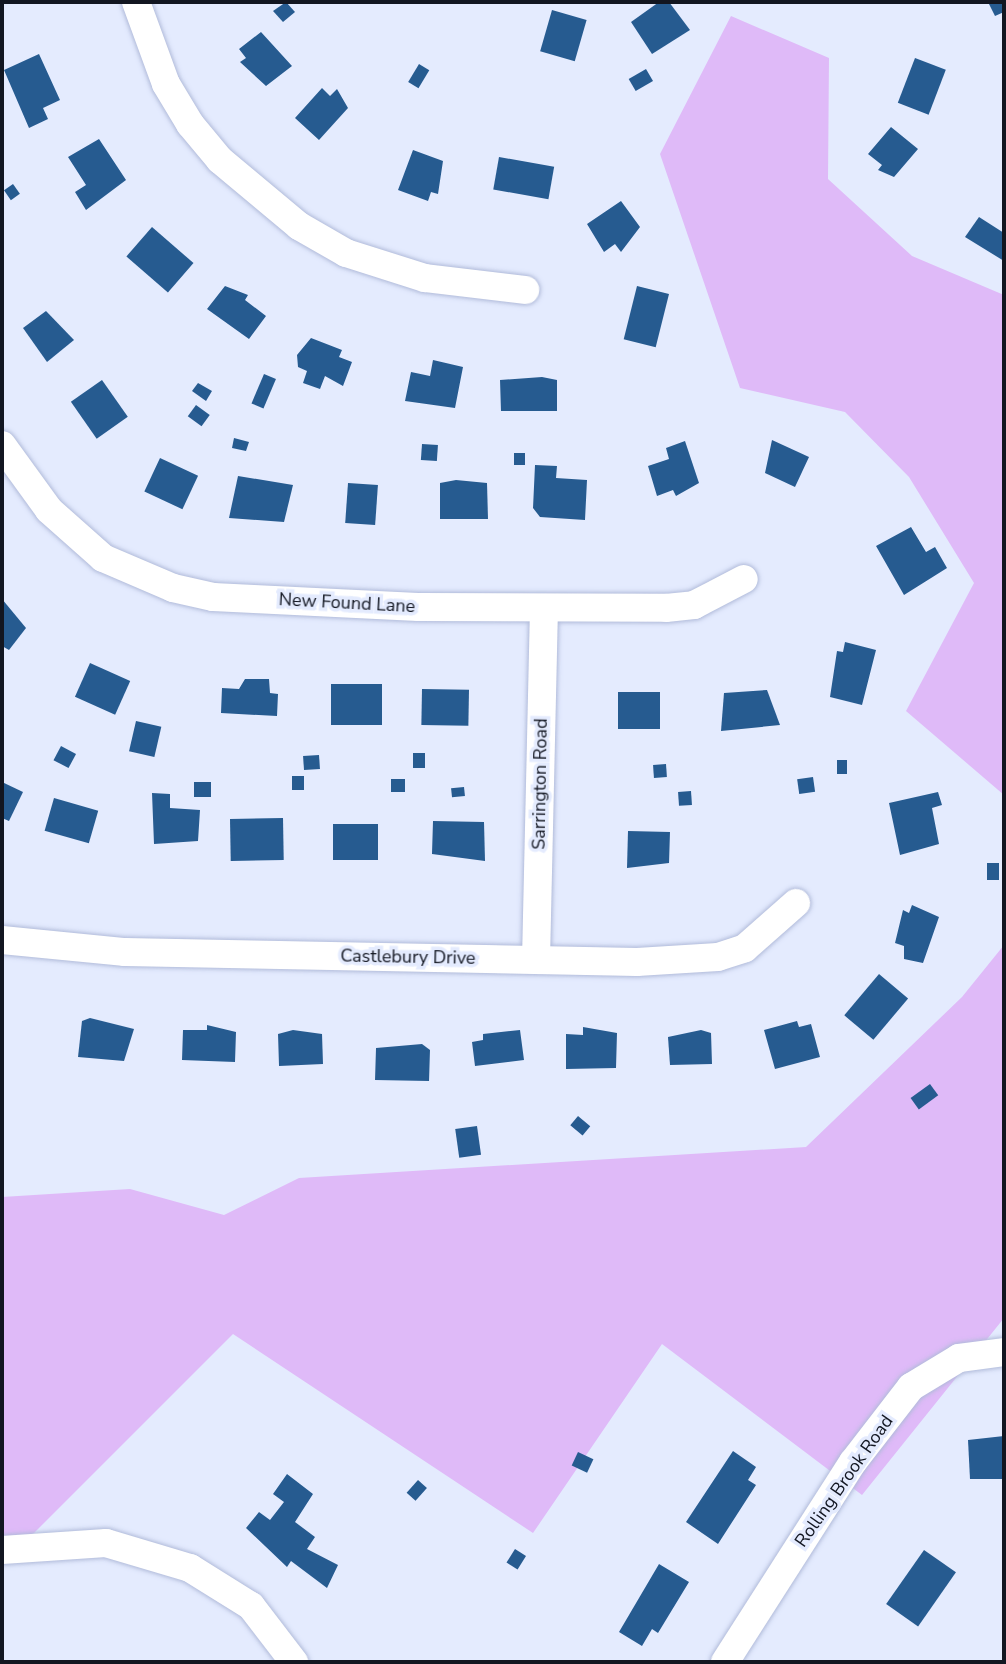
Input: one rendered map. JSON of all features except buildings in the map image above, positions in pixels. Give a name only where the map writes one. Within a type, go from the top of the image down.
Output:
[{"type":"street","points":[[136,2],[166,84],[190,124],[219,160],[299,226],[346,253],[425,278],[525,290]]},
{"type":"street","name":"New Found Lane","points":[[2,445],[74,536],[103,558],[173,588],[213,597],[544,608],[694,604],[744,579]]},
{"type":"street","name":"Sarrington Road","points":[[536,960],[544,608]]},
{"type":"street","name":"Castlebury Drive","points":[[2,940],[125,952],[536,960],[718,957],[774,929],[796,903]]},
{"type":"street","name":"Rolling Brook Road","points":[[724,1662],[853,1462],[911,1387],[959,1358],[1004,1352]]},
{"type":"street","points":[[2,1550],[84,1542],[155,1555],[251,1606],[294,1662]]},
{"type":"shaded area","points":[[731,16],[829,58],[828,179],[912,256],[1004,295],[1004,795],[906,711],[974,583],[909,477],[845,412],[740,388],[660,154]]},
{"type":"shaded area","points":[[1004,945],[1004,1318],[862,1495],[662,1344],[533,1533],[233,1334],[2,1565],[2,1197],[130,1189],[224,1215],[299,1178],[806,1147],[962,997]]}]
